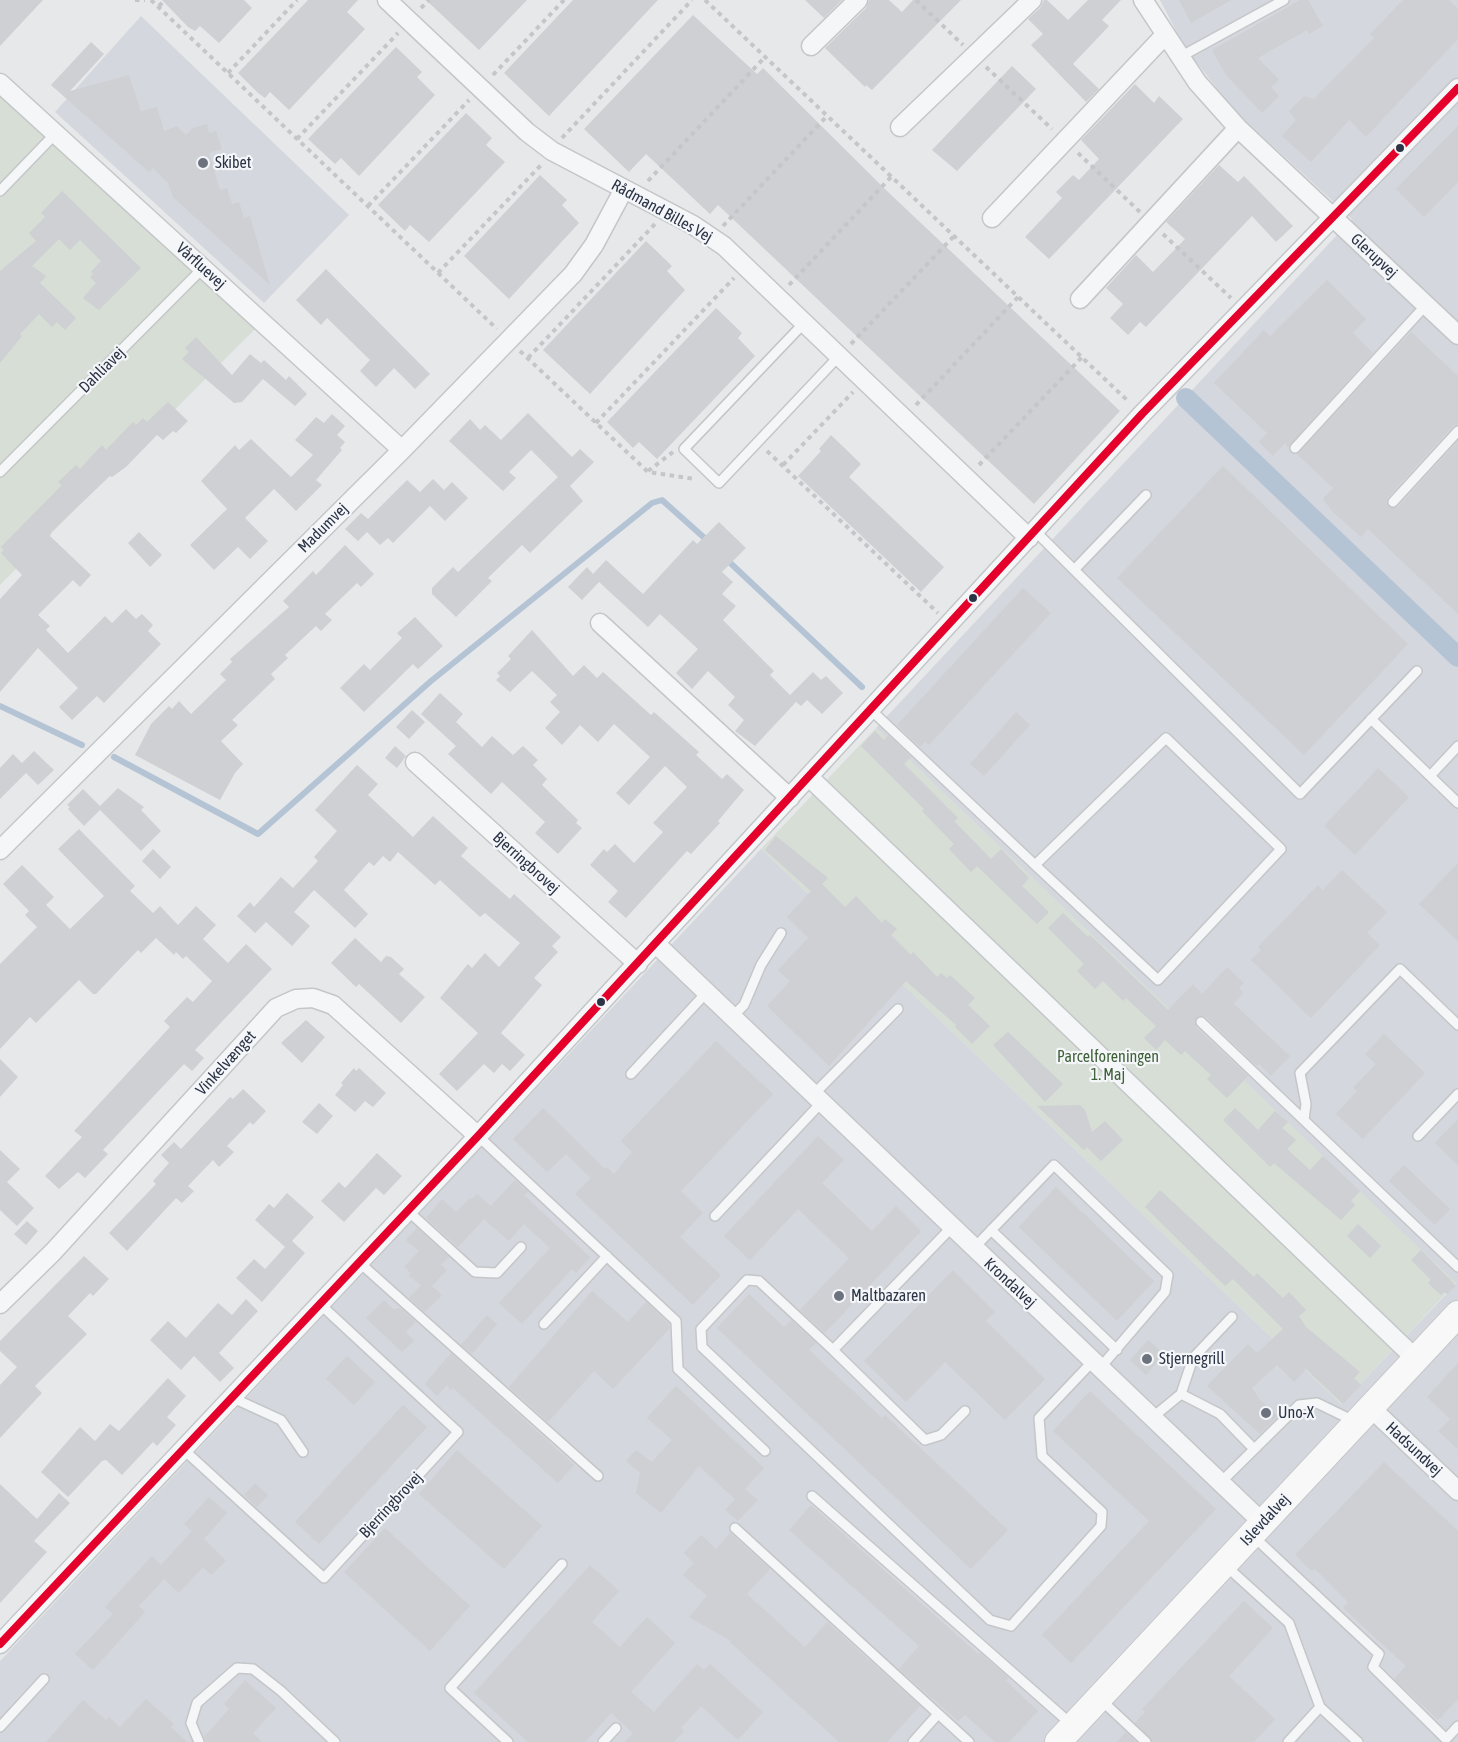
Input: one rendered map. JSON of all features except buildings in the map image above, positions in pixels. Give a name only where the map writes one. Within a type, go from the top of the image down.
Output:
[{"type":"street","name":"Rådmand Billes Vej","points":[[387,0],[526,132],[550,150],[712,238],[745,266],[967,478],[1032,534]]},
{"type":"street","points":[[811,46],[858,0]]},
{"type":"street","points":[[900,127],[1032,0]]},
{"type":"street","name":"Glerupvej","points":[[1143,0],[1197,82],[1238,128],[1458,335]]},
{"type":"street","points":[[992,218],[1165,36]]},
{"type":"street","name":"Vårfluevej","points":[[0,83],[402,450]]},
{"type":"street","points":[[0,1644],[234,1398],[638,964],[1142,414],[1458,88]]},
{"type":"street","points":[[1080,299],[1238,128]]},
{"type":"street","name":"Madumvej","points":[[0,850],[402,450],[573,274],[630,192]]},
{"type":"street","points":[[600,623],[790,798]]},
{"type":"street","name":"Bjerringbrovej","points":[[415,762],[638,964]]},
{"type":"street","points":[[809,777],[1416,1359]]},
{"type":"street","name":"Krondalvej","points":[[655,944],[973,1249],[1153,1417],[1220,1483],[1257,1528]]},
{"type":"street","name":"Vinkelvænget","points":[[0,1304],[52,1252],[276,1008],[296,999],[313,998],[333,1005],[478,1136]]},
{"type":"street","name":"Islevdalvej","points":[[1065,1734],[1458,1314]]},
{"type":"street","name":"Hadsundvej","points":[[1363,1414],[1458,1491]]},
{"type":"lane","points":[[1180,57],[1284,0]]},
{"type":"lane","points":[[0,191],[56,133]]},
{"type":"lane","name":"Dahliavej","points":[[0,472],[203,268]]},
{"type":"lane","points":[[1295,448],[1426,305]]},
{"type":"lane","points":[[804,323],[684,449],[719,483],[839,356]]},
{"type":"lane","points":[[1393,502],[1458,431]]},
{"type":"lane","points":[[1074,570],[1146,495]]},
{"type":"lane","points":[[1032,534],[1074,570],[1300,794],[1417,671]]},
{"type":"lane","points":[[871,710],[1035,865],[1158,980],[1281,849],[1166,738],[1035,865]]},
{"type":"lane","points":[[1371,719],[1458,803]]},
{"type":"lane","points":[[1430,776],[1458,746]]},
{"type":"lane","points":[[732,1017],[744,1005],[761,964],[781,933]]},
{"type":"lane","points":[[1304,1120],[1306,1104],[1300,1073],[1400,969],[1458,1025]]},
{"type":"lane","points":[[631,1074],[706,993]]},
{"type":"lane","points":[[715,1216],[898,1009]]},
{"type":"lane","points":[[1201,1022],[1458,1267]]},
{"type":"lane","points":[[1418,1136],[1458,1094]]},
{"type":"lane","points":[[478,1136],[676,1321],[678,1369],[765,1452]]},
{"type":"lane","points":[[965,1411],[941,1435],[925,1440],[759,1281],[747,1280],[701,1329],[702,1347],[710,1355],[990,1620],[1011,1626],[1101,1526],[1102,1512],[1042,1456],[1039,1418],[1096,1364],[1117,1350],[1166,1292],[1168,1275],[1054,1166],[973,1249]]},
{"type":"lane","points":[[408,1211],[475,1272],[497,1273],[521,1247]]},
{"type":"lane","points":[[833,1350],[951,1228]]},
{"type":"lane","points":[[991,1230],[1117,1350]]},
{"type":"lane","points":[[544,1324],[607,1256]]},
{"type":"lane","points":[[360,1263],[598,1476]]},
{"type":"lane","name":"Bjerringbrovej","points":[[184,1450],[324,1578],[458,1432],[321,1305]]},
{"type":"lane","points":[[1153,1417],[1181,1394],[1194,1358],[1232,1317]]},
{"type":"lane","points":[[1181,1394],[1220,1414],[1254,1449]]},
{"type":"lane","points":[[234,1398],[281,1420],[303,1452]]},
{"type":"lane","points":[[1220,1483],[1299,1405],[1317,1403],[1363,1414]]},
{"type":"lane","name":"Islevdalvej","points":[[812,1496],[1065,1734]]},
{"type":"lane","points":[[735,1528],[969,1742]]},
{"type":"lane","points":[[1257,1528],[1379,1654],[1373,1667],[1446,1739],[1458,1726]]},
{"type":"lane","points":[[508,1742],[450,1688],[562,1564]]},
{"type":"lane","points":[[1224,1565],[1289,1623],[1320,1707],[1358,1742]]},
{"type":"lane","points":[[200,1742],[191,1723],[197,1703],[237,1668],[253,1669],[281,1691],[334,1742]]},
{"type":"lane","points":[[0,1727],[44,1679]]},
{"type":"lane","points":[[1099,1698],[1146,1742]]},
{"type":"lane","points":[[1288,1742],[1320,1707]]},
{"type":"lane","points":[[913,1742],[938,1714]]},
{"type":"lane","points":[[603,1742],[616,1728]]},
{"type":"path","points":[[135,0],[145,0]]},
{"type":"path","points":[[151,0],[648,472],[719,483]]},
{"type":"path","points":[[159,6],[165,0]]},
{"type":"path","points":[[228,73],[297,0]]},
{"type":"path","points":[[297,139],[429,0]]},
{"type":"path","points":[[368,206],[564,0]]},
{"type":"path","points":[[438,273],[692,0]]},
{"type":"path","points":[[705,0],[1142,414]]},
{"type":"path","points":[[630,192],[765,57]]},
{"type":"path","points":[[712,238],[827,116]]},
{"type":"path","points":[[777,297],[891,177]]},
{"type":"path","points":[[528,358],[655,223],[662,209]]},
{"type":"path","points":[[839,356],[954,236]]},
{"type":"path","points":[[596,423],[745,266]]},
{"type":"path","points":[[904,418],[1018,297]]},
{"type":"path","points":[[967,478],[1082,357]]},
{"type":"path","points":[[783,465],[864,380]]},
{"type":"path","points":[[758,442],[950,624]]},
{"type":"path","points":[[648,472],[669,453],[684,449]]},
{"type":"shaded area","points":[[1160,0],[1458,0],[1458,1742],[0,1742],[0,1661],[761,849],[1341,1404],[1456,1284],[876,728],[1352,219],[1234,110],[1185,48]]},
{"type":"shaded area","name":"Skibet","points":[[141,16],[349,215],[264,303],[55,112]]},
{"type":"green space","points":[[0,94],[256,328],[0,585]]},
{"type":"green space","name":"Parcelforeningen 1. Maj","points":[[876,728],[1456,1283],[1341,1404],[761,849]]},
{"type":"waterway","points":[[1186,398],[1458,657]]},
{"type":"waterway","points":[[114,757],[258,834],[431,681],[652,503],[662,500],[709,542]]},
{"type":"waterway","points":[[725,558],[862,687]]},
{"type":"waterway","points":[[0,706],[82,745]]},
{"type":"transit line","points":[[0,1644],[478,1136],[1142,414],[1458,88]]},
{"type":"place","name":"Skibet","points":[[203,163]]},
{"type":"place","name":"Maltbazaren","points":[[839,1296]]},
{"type":"place","name":"Stjernegrill","points":[[1147,1359]]},
{"type":"place","name":"Uno-X","points":[[1266,1413]]}]
